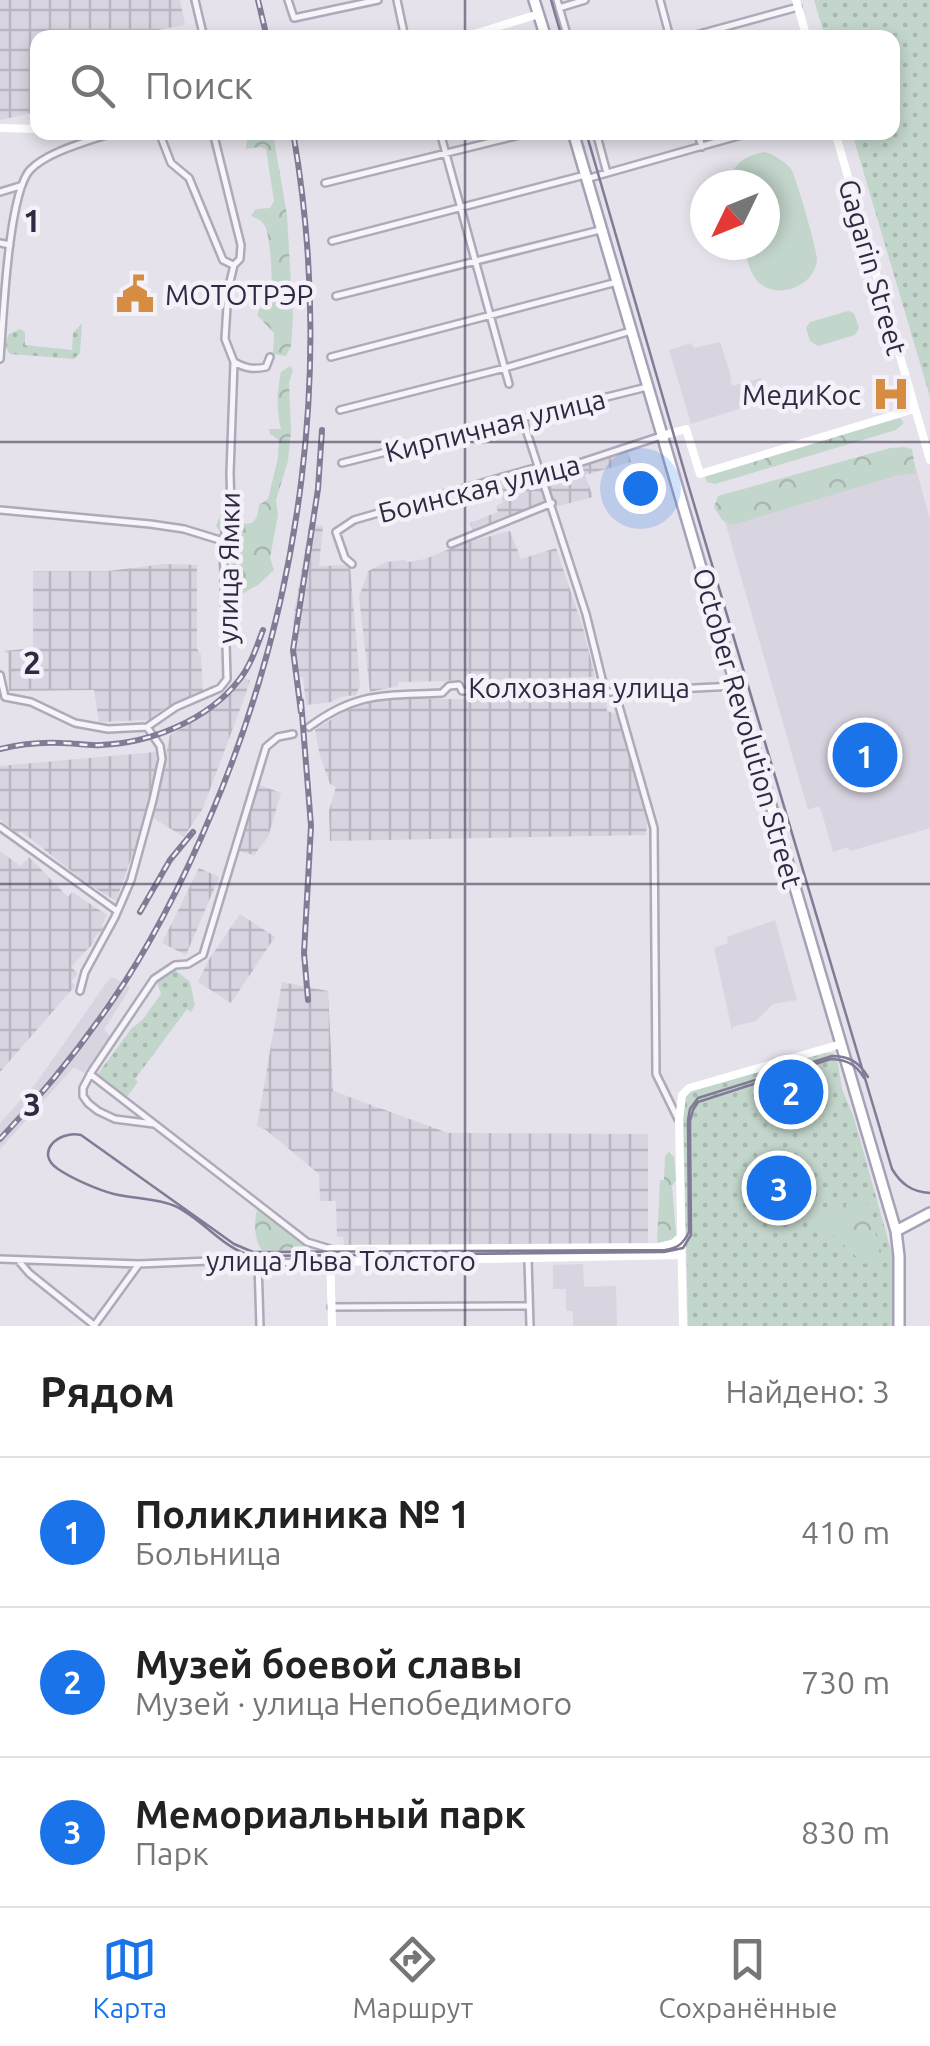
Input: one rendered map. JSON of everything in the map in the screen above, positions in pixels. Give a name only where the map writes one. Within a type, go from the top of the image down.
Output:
[{"type":"main road","points":[[534,0],[543,30]]},
{"type":"main road","name":"October Revolution Street","points":[[575,140],[896,1231],[900,1326]]},
{"type":"main road","points":[[896,1231],[930,1213]]},
{"type":"street","points":[[195,0],[202,30]]},
{"type":"street","points":[[288,0],[294,18],[378,0]]},
{"type":"street","points":[[397,0],[403,30]]},
{"type":"street","points":[[566,30],[558,4],[586,0]]},
{"type":"street","points":[[660,0],[668,30]]},
{"type":"street","points":[[711,30],[797,4],[805,30]]},
{"type":"street","points":[[487,30],[538,14]]},
{"type":"street","points":[[0,128],[30,129]]},
{"type":"street","points":[[0,359],[10,245],[20,186],[32,169],[47,158],[93,140]]},
{"type":"street","points":[[162,140],[171,163],[189,178],[224,260],[234,265]]},
{"type":"street","name":"улица Ямки","points":[[147,727],[176,707],[220,688],[227,679],[223,542],[231,510],[234,362],[225,338],[228,290],[234,265],[240,260],[241,245],[214,140]]},
{"type":"street","points":[[443,140],[509,384]]},
{"type":"street","points":[[325,183],[501,140]]},
{"type":"street","points":[[598,140],[608,173]]},
{"type":"street","points":[[700,140],[702,147]]},
{"type":"street","points":[[332,241],[725,140]]},
{"type":"street","name":"Gagarin Street","points":[[837,140],[930,460]]},
{"type":"street","points":[[0,192],[20,186]]},
{"type":"street","points":[[336,296],[602,230]]},
{"type":"street","points":[[0,243],[10,245]]},
{"type":"street","points":[[331,357],[617,282]]},
{"type":"street","points":[[340,410],[631,331]]},
{"type":"street","points":[[234,362],[250,369],[266,368],[270,356]]},
{"type":"street","name":"Кирпичная улица","points":[[342,462],[647,387]]},
{"type":"street","points":[[662,436],[686,428],[700,474],[914,409]]},
{"type":"street","points":[[522,417],[586,614],[605,691]]},
{"type":"street","name":"Боинская улица","points":[[352,564],[336,532],[354,520],[531,469],[549,473],[662,436]]},
{"type":"street","points":[[450,544],[552,503]]},
{"type":"street","points":[[0,510],[150,524],[223,542]]},
{"type":"street","points":[[0,675],[3,698],[32,702],[75,724],[147,727],[160,746],[162,759],[131,880],[85,972],[80,991]]},
{"type":"street","name":"Колхозная улица","points":[[309,727],[342,706],[366,697],[442,693],[449,686],[459,686],[462,692],[616,692],[735,686]]},
{"type":"street","points":[[616,692],[654,828],[656,1074],[679,1122]]},
{"type":"street","points":[[154,1124],[115,1119],[88,1103],[83,1096],[84,1088],[154,979],[176,964],[188,964],[203,956],[266,747],[278,737],[293,734]]},
{"type":"street","points":[[0,827],[117,911]]},
{"type":"street","points":[[682,1326],[682,1095],[689,1088],[841,1044]]},
{"type":"street","points":[[90,1074],[307,1242],[330,1249],[332,1326]]},
{"type":"street","points":[[916,1220],[930,1221]]},
{"type":"street","name":"улица Льва Толстого","points":[[330,1249],[660,1247],[682,1236]]},
{"type":"street","name":"улица Льва Толстого","points":[[0,1259],[139,1264],[682,1256]]},
{"type":"street","points":[[528,1259],[530,1326]]},
{"type":"street","points":[[18,1260],[94,1326],[139,1264]]},
{"type":"street","points":[[258,1263],[260,1326]]},
{"type":"street","points":[[332,1307],[529,1306]]},
{"type":"shaded area","points":[[0,0],[180,0],[185,25],[158,30],[30,30],[30,114],[0,120]]},
{"type":"shaded area","points":[[720,342],[732,386],[761,378],[767,400],[691,424],[669,350],[691,343],[694,348]]},
{"type":"shaded area","points":[[628,452],[631,462],[585,475],[593,497],[555,507],[548,475]]},
{"type":"shaded area","points":[[914,462],[930,519],[930,828],[850,851],[848,847],[833,852],[821,810],[818,806],[808,810],[724,518]]},
{"type":"shaded area","points":[[534,472],[549,510],[475,536],[470,523],[498,512],[496,506],[503,502],[496,484]]},
{"type":"shaded area","points":[[309,525],[323,526],[319,566],[350,565],[360,685],[356,695],[306,705],[303,677],[297,677],[293,620]]},
{"type":"shaded area","points":[[510,531],[521,559],[556,548],[595,677],[398,682],[398,686],[370,692],[359,597],[368,571],[386,562],[425,559]]},
{"type":"shaded area","points":[[165,564],[197,565],[197,649],[201,655],[203,692],[178,701],[151,720],[99,722],[94,690],[9,691],[8,654],[4,651],[33,648],[33,571],[108,571]]},
{"type":"shaded area","points":[[244,678],[250,680],[245,696],[203,808],[184,837],[153,818],[170,735],[209,711]]},
{"type":"shaded area","points":[[606,695],[607,711],[616,714],[647,821],[646,835],[330,841],[329,811],[336,787],[330,784],[315,730],[355,704],[376,699]]},
{"type":"shaded area","points":[[156,752],[156,775],[145,819],[116,901],[0,819],[0,766]]},
{"type":"shaded area","points":[[257,784],[281,793],[268,837],[254,855],[239,848]]},
{"type":"shaded area","points":[[0,851],[20,866],[29,857],[68,897],[72,892],[107,915],[95,941],[71,967],[78,974],[71,981],[75,986],[0,1072]]},
{"type":"shaded area","points":[[199,868],[219,877],[186,955],[162,943]]},
{"type":"shaded area","points":[[240,914],[275,937],[231,1003],[198,982]]},
{"type":"shaded area","points":[[775,920],[797,1000],[773,1004],[756,1021],[734,1026],[732,1030],[714,948],[728,943],[727,937]]},
{"type":"shaded area","points":[[113,977],[130,988],[104,1030],[110,1036],[84,1073],[74,1067],[0,1149],[0,1123],[37,1082]]},
{"type":"shaded area","points":[[282,982],[328,991],[333,1091],[448,1133],[648,1134],[648,1245],[344,1245],[343,1237],[337,1237],[336,1201],[320,1201],[319,1174],[257,1126]]},
{"type":"shaded area","points":[[583,1264],[584,1287],[616,1286],[617,1326],[573,1326],[573,1311],[566,1311],[566,1289],[553,1289],[553,1265]]},
{"type":"green space","points":[[814,0],[930,0],[930,397],[854,140],[900,140],[900,30],[823,30]]},
{"type":"green space","points":[[247,140],[274,140],[287,215],[293,318],[291,346],[286,356],[273,354],[274,333],[257,315],[260,308],[271,304],[271,264],[265,226],[251,216],[256,209],[270,208],[274,201],[266,149],[246,149]]},
{"type":"green space","points":[[765,152],[791,169],[801,198],[817,259],[808,279],[790,289],[769,289],[760,284],[747,260],[780,260],[780,170],[734,170],[751,156]]},
{"type":"green space","points":[[848,311],[854,313],[859,328],[855,335],[818,346],[810,341],[806,328],[810,322]]},
{"type":"green space","points":[[82,323],[80,353],[74,359],[10,354],[4,345],[9,334],[20,329],[25,332],[25,345],[72,350],[73,333]]},
{"type":"green space","points":[[290,366],[291,431],[288,461],[276,500],[278,515],[270,558],[274,570],[258,585],[231,600],[229,592],[235,581],[229,582],[227,578],[234,561],[230,561],[227,552],[229,537],[216,526],[222,512],[234,512],[243,524],[252,523],[259,505],[268,499],[279,440],[269,429],[281,429],[281,372]]},
{"type":"green space","points":[[900,418],[904,423],[896,430],[715,484],[705,477],[706,474]]},
{"type":"green space","points":[[904,447],[912,449],[916,473],[732,525],[722,520],[714,507],[718,496]]},
{"type":"green space","points":[[173,968],[190,982],[195,1005],[191,1012],[187,1009],[135,1079],[138,1082],[127,1097],[97,1075],[161,994],[157,982]]},
{"type":"green space","points":[[825,1053],[837,1058],[842,1089],[854,1118],[892,1254],[893,1326],[688,1326],[683,1101],[690,1091]]},
{"type":"green space","points":[[669,1152],[674,1157],[676,1180],[672,1186],[676,1235],[660,1243],[660,1180],[664,1180],[665,1156]]},
{"type":"green space","points":[[863,1200],[883,1258],[864,1264],[811,1215]]},
{"type":"green space","points":[[257,1210],[308,1248],[262,1250],[255,1231]]},
{"type":"tram line","points":[[551,0],[560,30]]},
{"type":"tram line","points":[[588,140],[892,1169],[908,1186],[930,1193]]},
{"type":"tram line","points":[[864,1078],[850,1064],[831,1059],[698,1102],[690,1121],[691,1235],[683,1248],[664,1252],[252,1256],[231,1247],[175,1206],[93,1187],[58,1169],[48,1156],[57,1139],[81,1135],[234,1244],[253,1252],[665,1250],[680,1245],[689,1232],[688,1120],[698,1098],[832,1056],[853,1061],[868,1077]]},
{"type":"railway","points":[[258,0],[265,30]]},
{"type":"railway","points":[[0,1139],[85,1039],[154,934],[213,810],[244,729],[269,646],[302,477],[309,391],[305,218],[294,140]]},
{"type":"railway","points":[[301,712],[293,650],[318,489],[322,430]]},
{"type":"railway","points":[[0,749],[38,743],[120,743],[177,727],[211,707],[239,680],[263,630]]},
{"type":"railway","points":[[301,701],[311,826],[304,953],[308,1000]]},
{"type":"railway","points":[[140,912],[170,860],[193,832]]},
{"type":"place","name":"МОТОТРЭР","points":[[135,294]]},
{"type":"place","name":"МедиКос","points":[[891,394]]},
{"type":"place","name":"Поликлиника № 1","points":[[865,755]]},
{"type":"place","name":"Музей боевой славы","points":[[791,1092]]},
{"type":"place","name":"Мемориальный парк","points":[[779,1188]]}]
